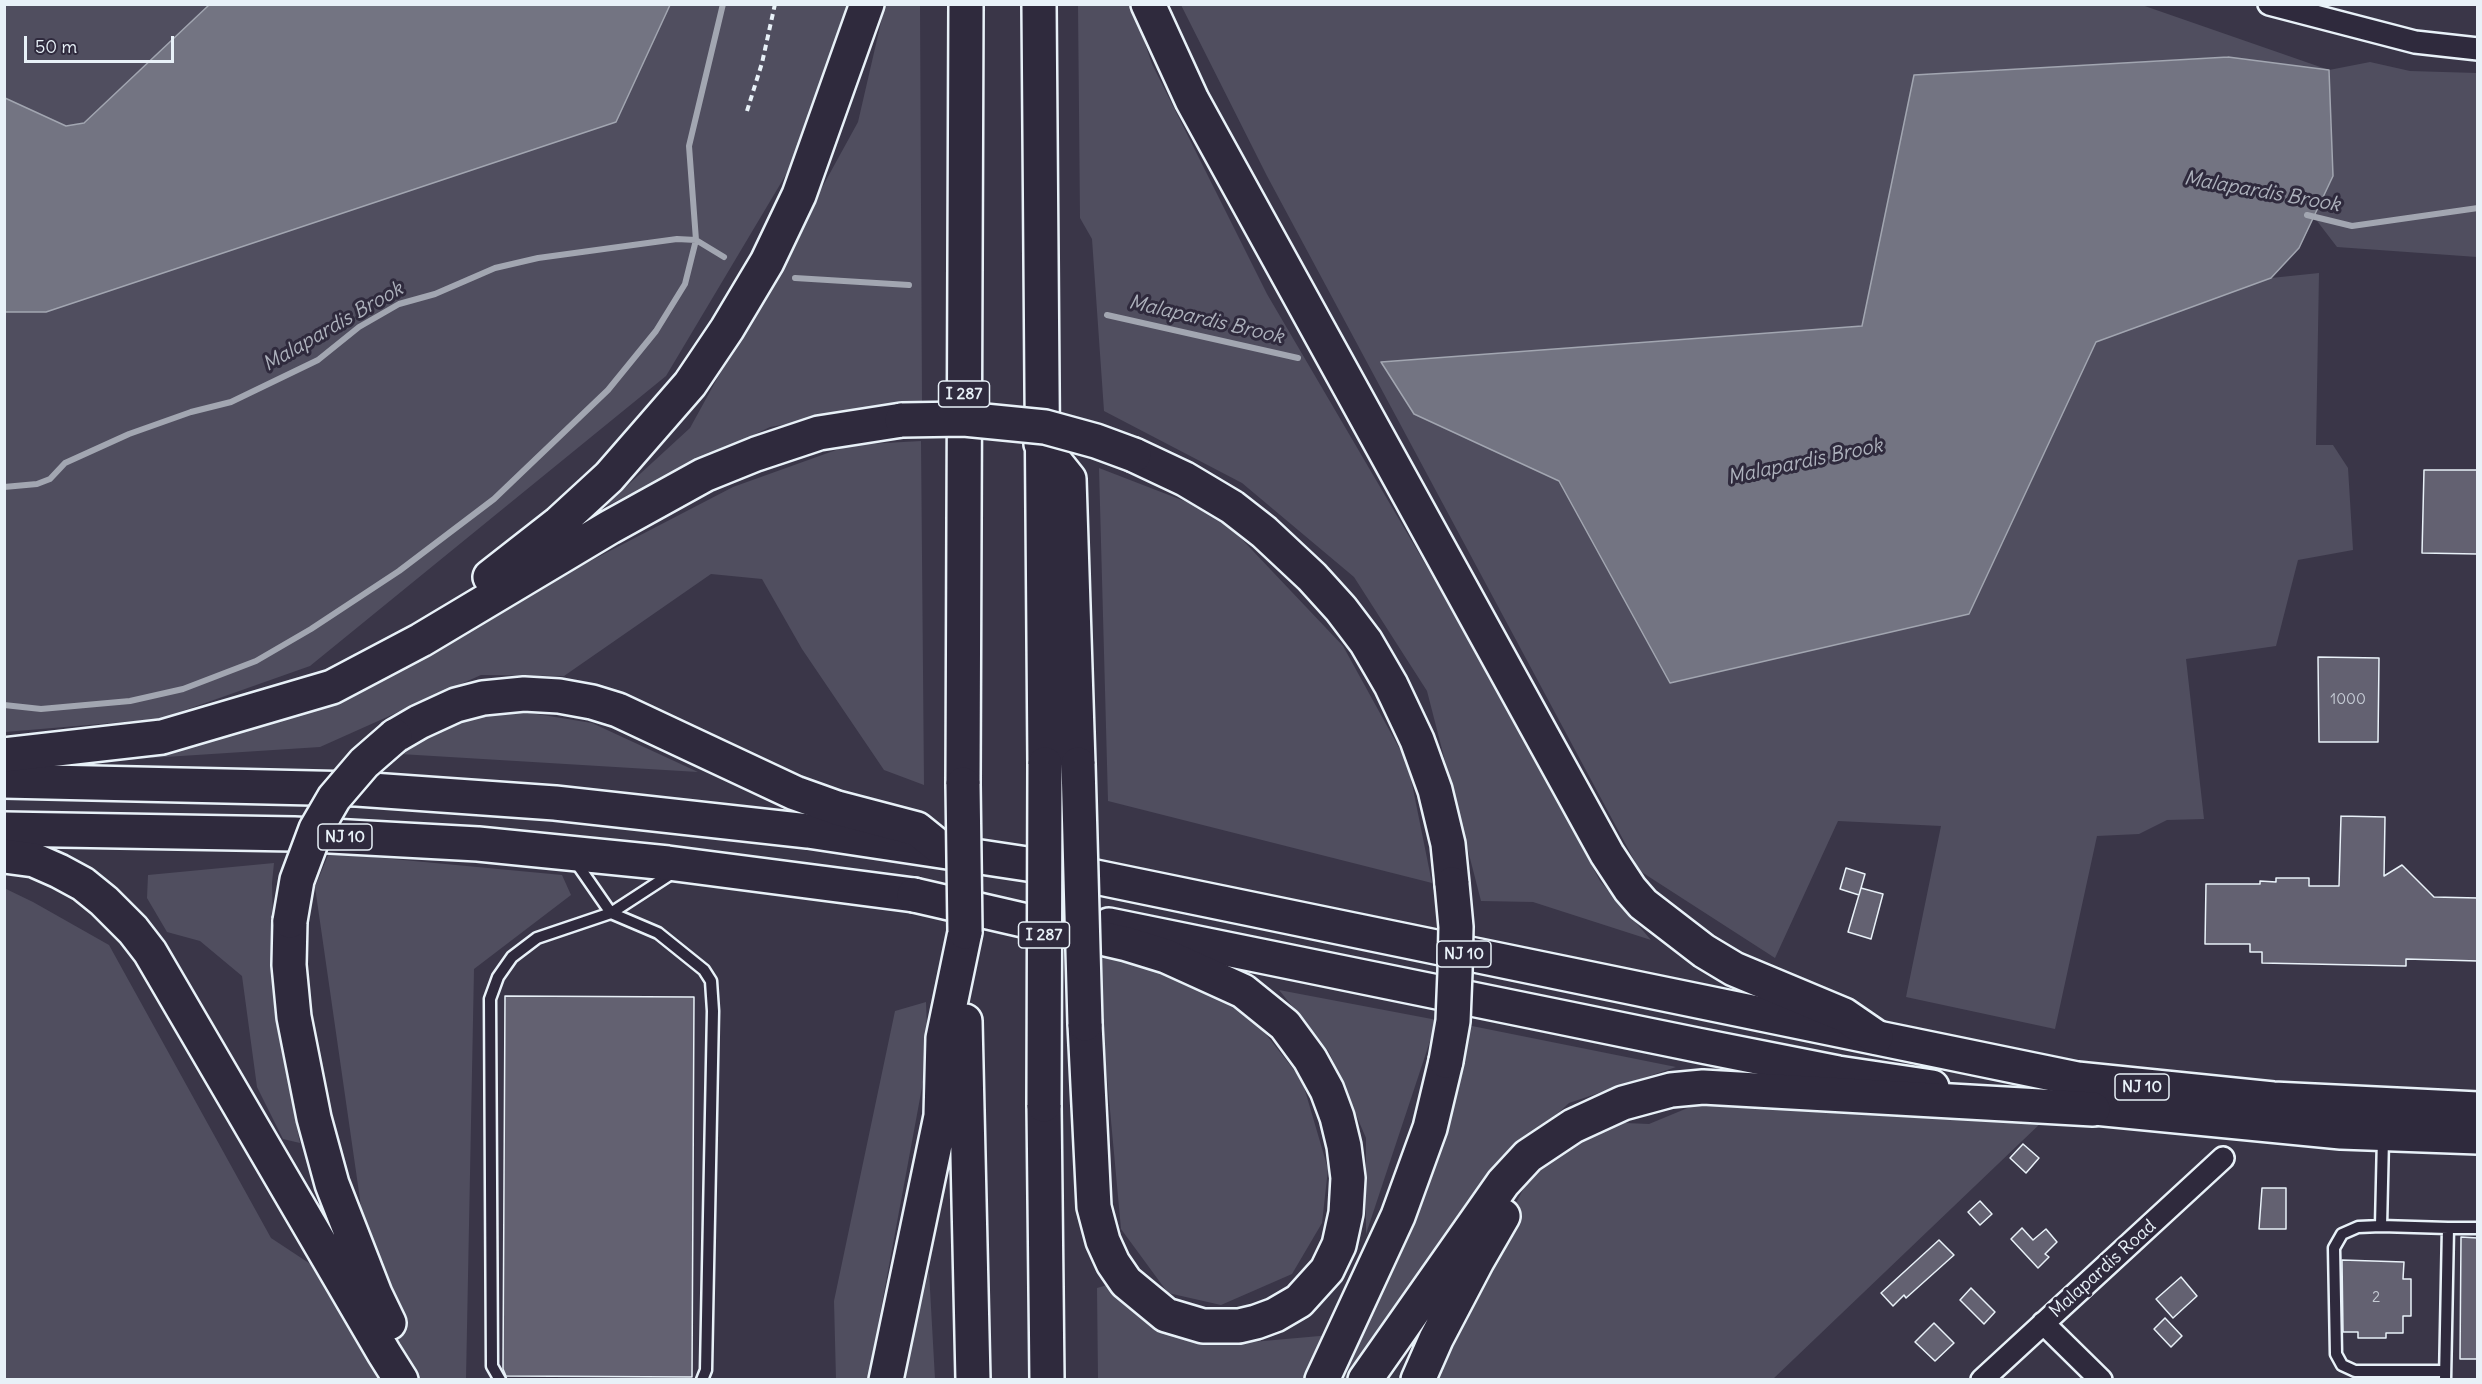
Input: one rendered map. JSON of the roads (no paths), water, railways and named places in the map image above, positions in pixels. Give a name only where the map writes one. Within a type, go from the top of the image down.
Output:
[{"type":"main road","points":[[276,704],[386,647],[516,559],[559,524],[609,477],[676,401],[690,384],[741,306],[767,261],[822,136],[867,4]]},
{"type":"main road","name":"I 287","points":[[966,4],[963,784],[965,1098],[973,1380]]},
{"type":"main road","name":"I 287","points":[[1039,4],[1047,1380]]},
{"type":"main road","points":[[1148,4],[1192,100],[1602,844],[1630,889],[1643,904],[1704,951],[1734,969],[1844,1015],[1876,1037]]},
{"type":"main road","points":[[4,755],[144,741],[332,687],[422,640],[610,527],[704,475],[756,454],[819,433],[902,420],[964,419],[1045,428],[1096,441],[1134,455],[1185,479],[1232,507],[1264,532],[1312,577],[1341,609],[1366,642],[1391,685],[1417,740],[1431,780],[1448,844],[1456,927],[1454,1002],[1446,1061],[1430,1128],[1398,1216],[1322,1380]]},
{"type":"main road","points":[[914,895],[1127,944],[1166,957],[1243,991],[1285,1025],[1310,1059],[1327,1090],[1344,1146],[1348,1178],[1346,1213],[1336,1252],[1327,1270],[1299,1301],[1275,1315],[1239,1326],[1203,1326],[1166,1315],[1126,1282],[1113,1263],[1103,1241],[1094,1207],[1085,1024],[1078,764],[1069,479],[1041,444]]},
{"type":"main road","points":[[417,1380],[375,1294],[336,1195],[314,1118],[294,1017],[289,965],[290,921],[297,880],[316,829],[334,798],[364,763],[395,736],[456,705],[483,698],[524,694],[559,696],[618,710],[795,793],[846,811],[917,829],[944,850]]},
{"type":"main road","name":"NJ 10","points":[[4,781],[321,787],[523,800],[750,824],[944,850],[1047,867],[2077,1079],[2158,1089],[2294,1100],[2478,1109]]},
{"type":"main road","name":"NJ 10","points":[[4,829],[294,834],[478,844],[685,865],[914,895],[1091,922],[1838,1073],[2094,1109],[2383,1135],[2478,1137]]},
{"type":"main road","points":[[4,856],[33,860],[83,884],[133,930],[150,952],[401,1380]]},
{"type":"main road","points":[[886,1380],[941,1116],[943,1038],[965,932]]},
{"type":"main road","points":[[1365,1380],[1503,1183],[1528,1156],[1550,1140],[1603,1112],[1648,1094],[1703,1087],[2094,1109]]},
{"type":"main road","points":[[1418,1380],[1436,1339],[1477,1261],[1521,1189],[1553,1150],[1603,1112]]},
{"type":"street","points":[[2268,4],[2415,42],[2478,50]]},
{"type":"street","name":"Malapardis Road","points":[[1982,1380],[2223,1158]]},
{"type":"street","points":[[2043,1323],[2101,1380]]},
{"type":"lane","points":[[570,853],[611,913],[658,933],[704,970],[711,981],[713,1023],[706,1370],[702,1380]]},
{"type":"lane","points":[[500,1380],[492,1366],[490,999],[498,977],[512,957],[537,938],[611,913],[685,865]]},
{"type":"lane","points":[[2382,1226],[2383,1135]]},
{"type":"lane","points":[[2448,1228],[2445,1375],[2355,1371],[2342,1365],[2336,1354],[2334,1248],[2342,1234],[2358,1227],[2478,1228]]},
{"type":"water","points":[[209,5],[670,5],[616,122],[46,312],[5,312],[5,98],[66,126],[84,123]]},
{"type":"water","points":[[2228,57],[2329,70],[2333,176],[2299,248],[2271,278],[2096,342],[1969,614],[1670,683],[1559,481],[1414,414],[1381,362],[1862,326],[1914,75]]},
{"type":"waterway","points":[[4,705],[41,709],[130,701],[183,689],[256,661],[311,629],[399,571],[494,499],[608,390],[656,331],[685,284],[696,240],[689,146],[723,4]]},
{"type":"waterway","name":"Malapardis Brook","points":[[2307,215],[2352,226],[2478,208]]},
{"type":"waterway","name":"Malapardis Brook","points":[[4,487],[37,484],[50,479],[65,463],[129,434],[191,412],[231,402],[318,360],[359,327],[399,304],[435,294],[495,268],[538,258],[677,239],[696,240],[724,257]]},
{"type":"waterway","name":"Malapardis Brook","points":[[795,278],[909,285]]},
{"type":"waterway","name":"Malapardis Brook","points":[[1107,315],[1298,358]]}]
